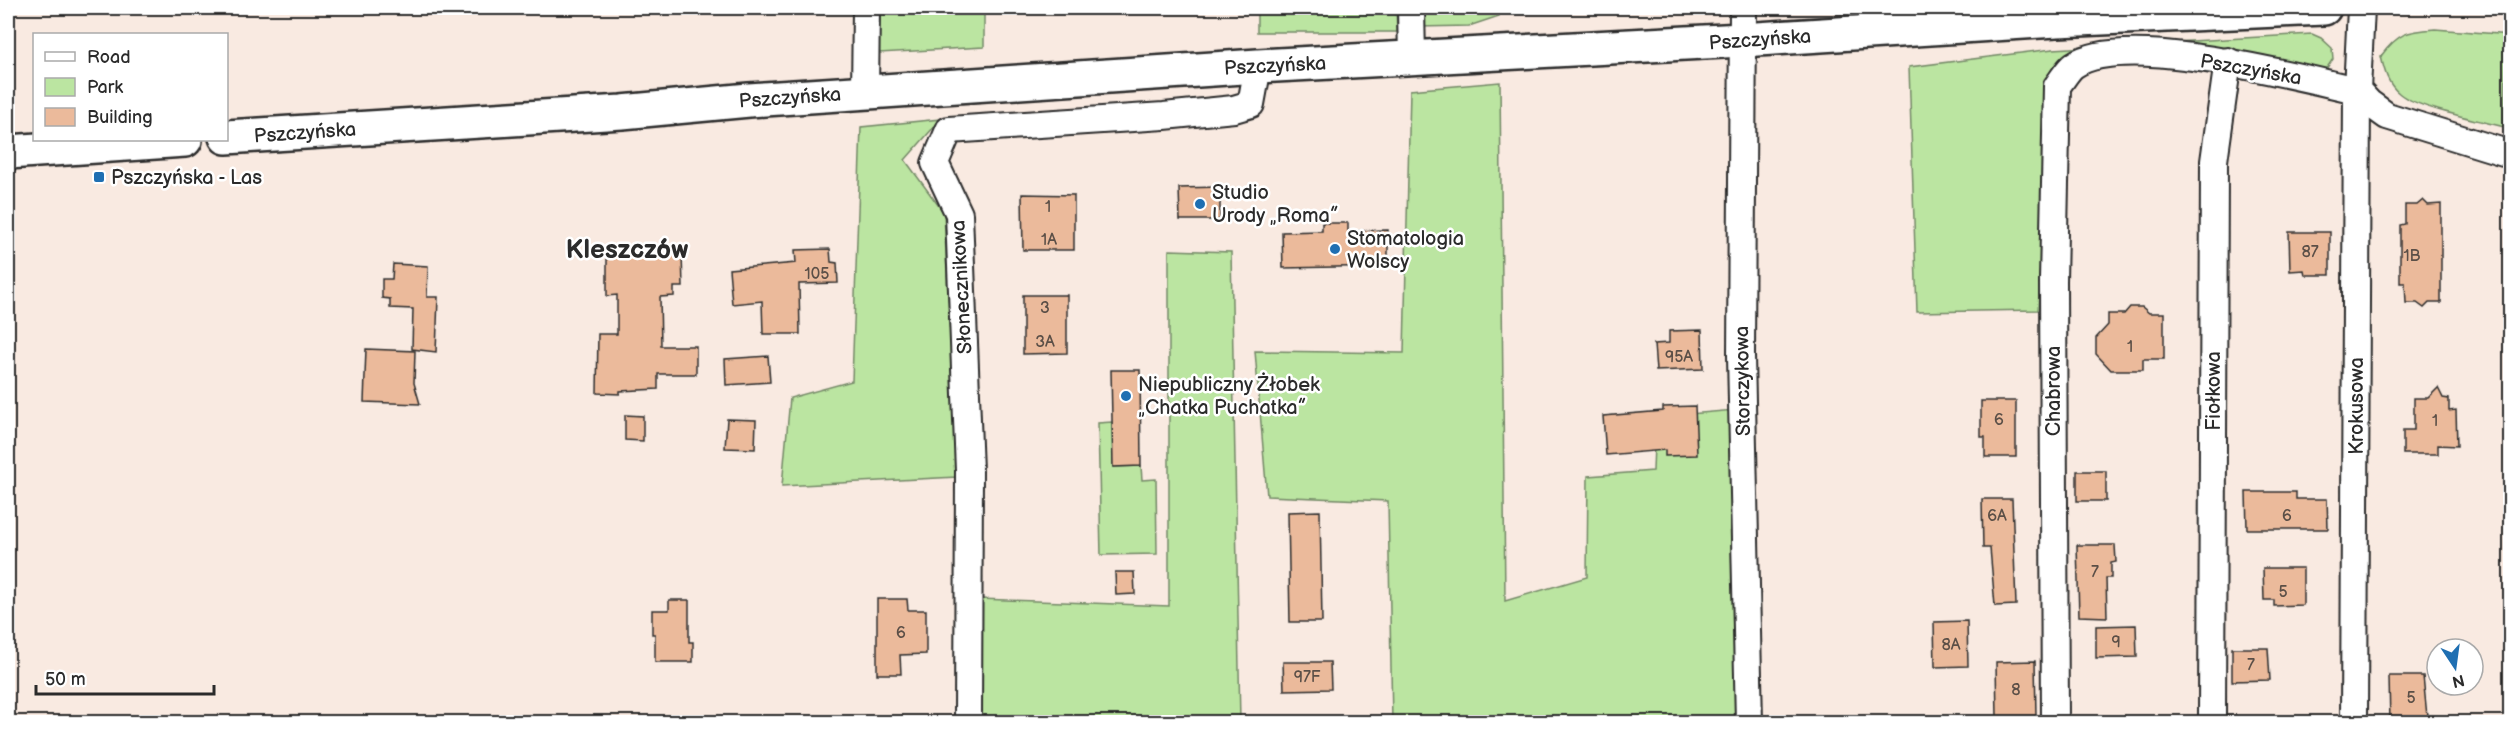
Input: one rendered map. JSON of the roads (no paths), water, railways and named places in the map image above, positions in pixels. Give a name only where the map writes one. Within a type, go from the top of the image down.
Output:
[{"type":"main road","name":"Pszczyńska","points":[[228,137],[622,112],[749,100],[1258,66],[1742,40],[2057,14],[2324,8]]},
{"type":"main road","points":[[8,152],[170,141]]},
{"type":"street","points":[[865,92],[866,8]]},
{"type":"street","points":[[1411,8],[1412,58]]},
{"type":"street","name":"Storczykowa","points":[[1743,8],[1741,356],[1749,723]]},
{"type":"street","points":[[2357,90],[2361,8]]},
{"type":"street","name":"Pszczyńska","points":[[2073,65],[2095,57],[2130,52],[2228,61],[2357,90],[2369,103],[2387,116],[2511,154]]},
{"type":"street","name":"Fiołkowa","points":[[2212,723],[2214,161],[2228,61]]},
{"type":"street","name":"Chabrowa","points":[[2055,723],[2053,281],[2057,86],[2073,65]]},
{"type":"street","name":"Słonecznikowa","points":[[968,723],[969,471],[959,214],[935,163],[944,141],[949,130],[1164,117],[1234,109],[1251,104],[1258,66]]},
{"type":"street","name":"Krokusowa","points":[[2354,723],[2357,90]]},
{"type":"place","name":"Pszczyńska - Las","points":[[99,177]]},
{"type":"place","name":"Studio Urody „Roma”","points":[[1200,204]]},
{"type":"place","name":"Stomatologia Wolscy","points":[[1335,249]]},
{"type":"place","name":"Niepubliczny Żłobek „Chatka Puchatka”","points":[[1126,396]]},
{"type":"district","name":"Kleszczów","points":[[627,249]]}]
